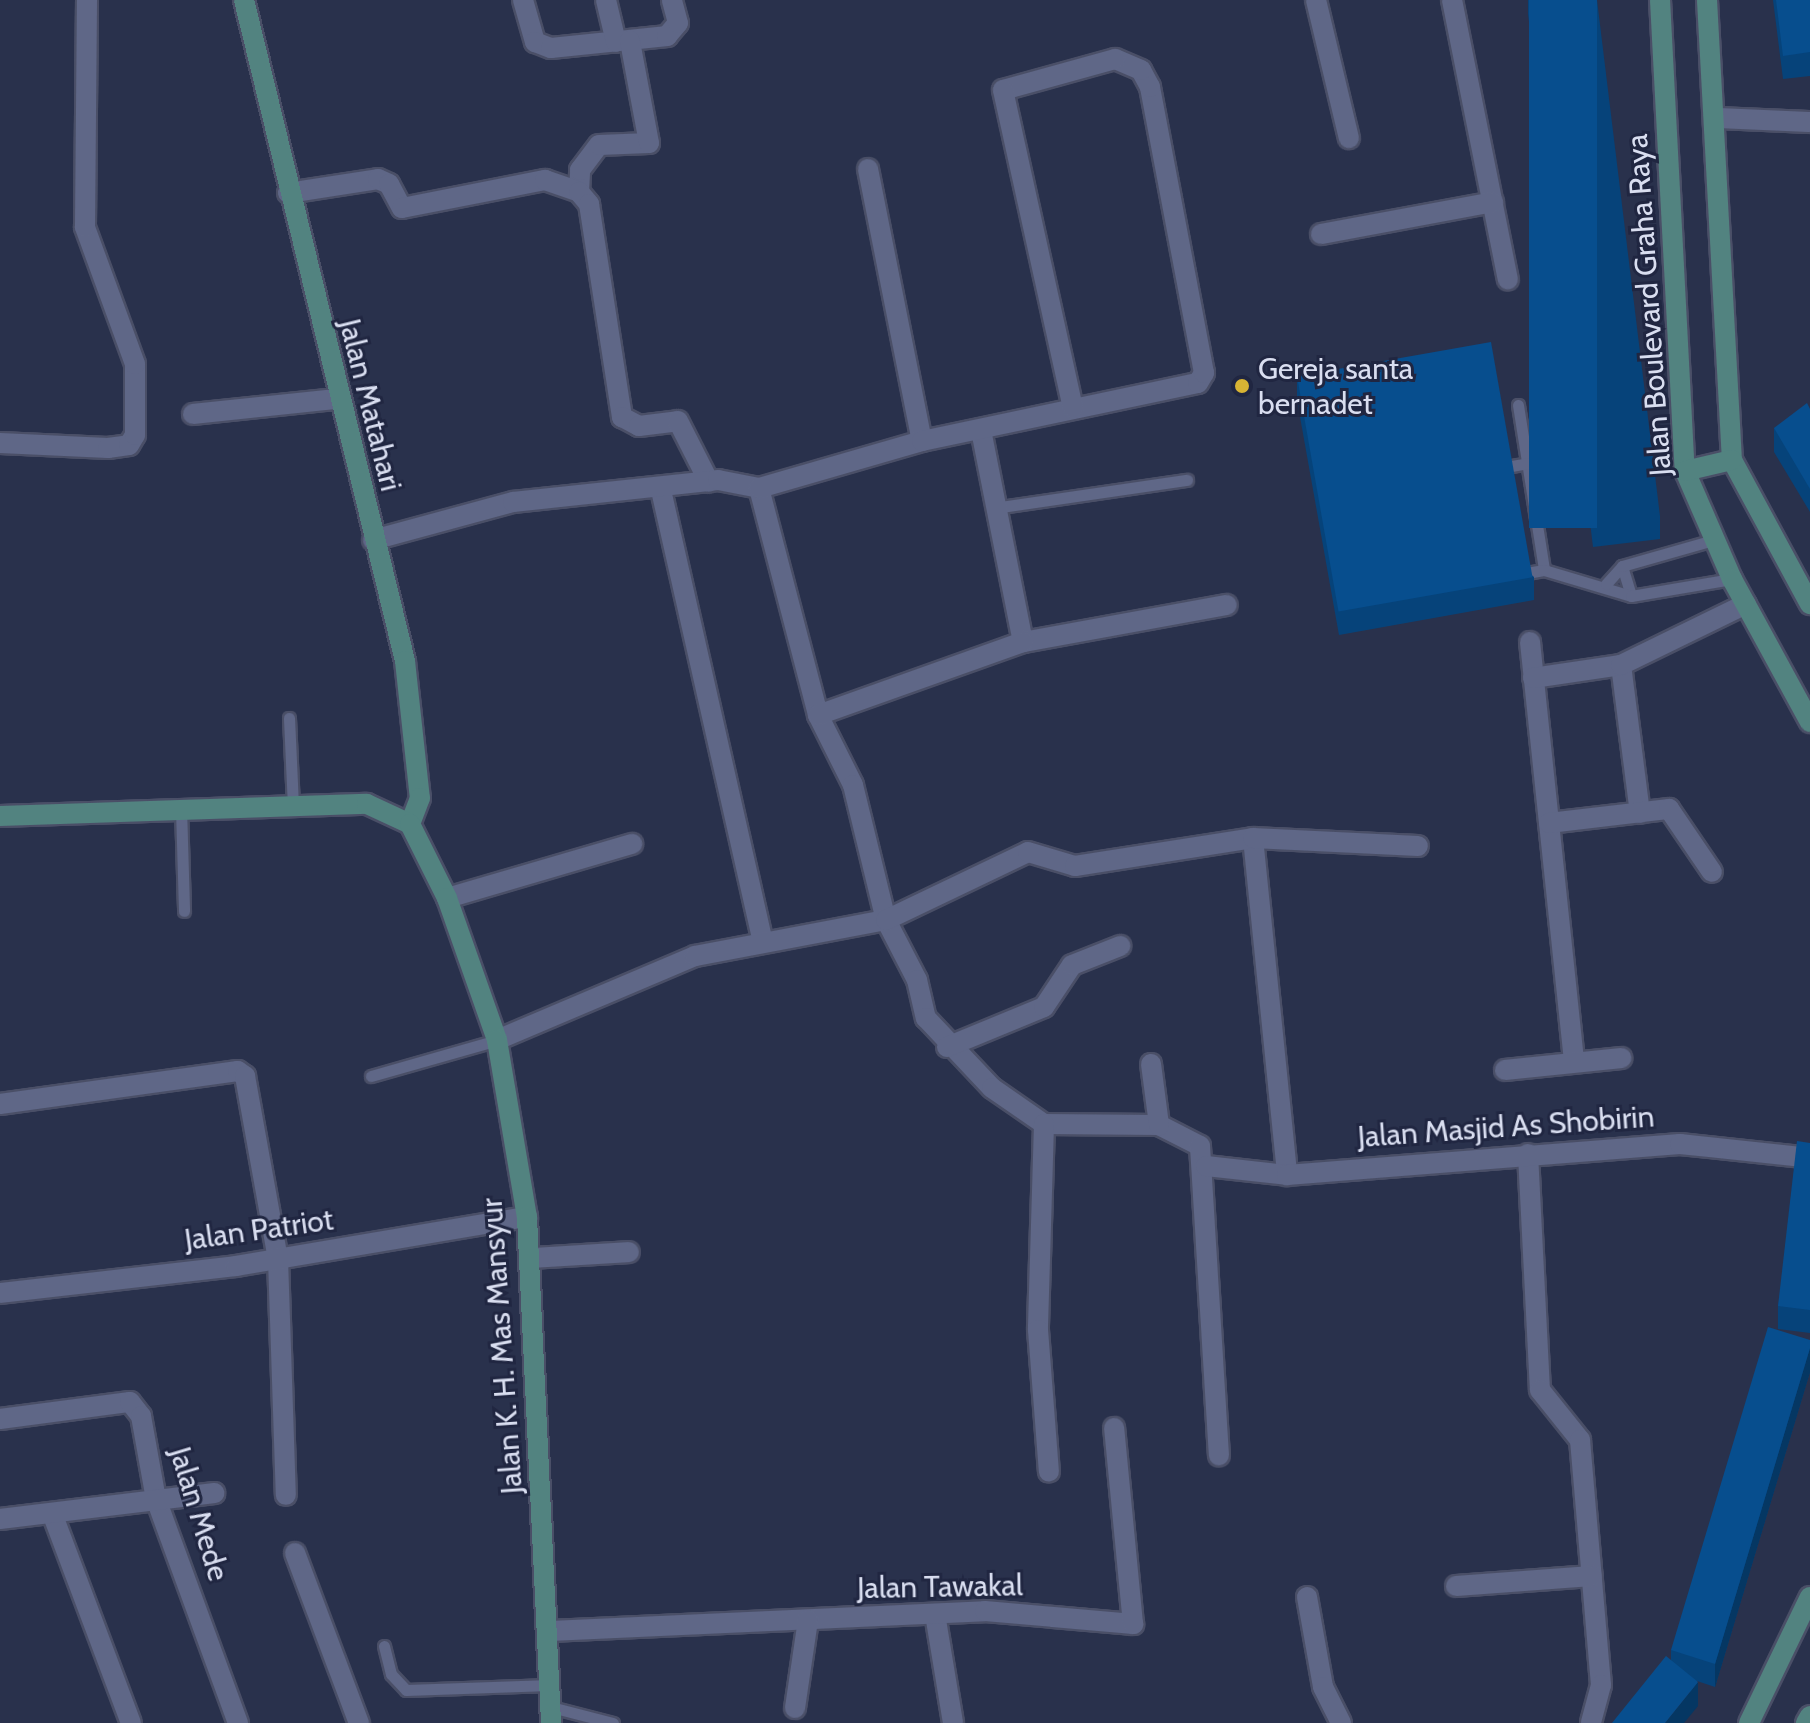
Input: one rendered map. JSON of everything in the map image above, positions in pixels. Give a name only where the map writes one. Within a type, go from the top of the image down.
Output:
[{"type":"main road","name":"Jalan Matahari","points":[[244,0],[336,399],[405,661],[420,798],[410,824]]},
{"type":"main road","name":"Jalan Boulevard Graha Raya","points":[[1660,0],[1685,471],[1732,579],[1810,722]]},
{"type":"main road","points":[[1707,0],[1717,118],[1732,460],[1810,604]]},
{"type":"main road","points":[[1685,471],[1732,460]]},
{"type":"main road","points":[[0,816],[367,804],[410,824]]},
{"type":"main road","name":"Jalan K. H. Mas Mansyur","points":[[410,824],[447,898],[497,1040],[527,1217],[532,1258],[550,1631],[551,1715]]},
{"type":"main road","points":[[1749,1723],[1810,1597]]},
{"type":"main road","points":[[1806,1723],[1810,1716]]},
{"type":"street","points":[[0,443],[108,448],[129,445],[135,435],[135,364],[85,227],[87,0]]},
{"type":"street","points":[[523,0],[535,42],[551,48],[623,41],[676,31],[672,0]]},
{"type":"street","points":[[579,192],[580,170],[599,145],[649,143],[623,41],[606,0]]},
{"type":"street","points":[[1316,0],[1349,138]]},
{"type":"street","points":[[1452,0],[1508,279]]},
{"type":"street","points":[[373,540],[513,502],[661,490],[709,482],[759,488],[922,441],[1073,408],[1186,389],[1204,373],[1150,87],[1141,70],[1115,59],[1003,90],[1073,408]]},
{"type":"street","points":[[1717,118],[1810,122]]},
{"type":"street","points":[[868,169],[922,441]]},
{"type":"street","points":[[288,193],[378,179],[402,208],[545,180],[579,192],[589,204],[622,417],[639,426],[678,421],[709,482]]},
{"type":"street","points":[[1321,234],[1493,202]]},
{"type":"street","points":[[193,414],[336,399]]},
{"type":"street","points":[[981,430],[1001,507],[1023,642]]},
{"type":"street","points":[[759,488],[818,715],[853,785],[886,920],[917,980],[926,1018],[947,1047],[1044,1124],[1159,1125],[1194,1138],[1206,1166],[1219,1455]]},
{"type":"street","points":[[661,490],[763,942]]},
{"type":"street","points":[[1533,678],[1621,665],[1746,604]]},
{"type":"street","points":[[818,715],[1023,642],[1227,605]]},
{"type":"street","points":[[1530,642],[1574,1062]]},
{"type":"street","points":[[1621,665],[1640,813]]},
{"type":"street","points":[[1549,823],[1669,809],[1712,872]]},
{"type":"street","points":[[497,1040],[695,956],[886,920],[1028,852],[1075,866],[1253,838],[1418,846]]},
{"type":"street","points":[[1253,838],[1287,1175]]},
{"type":"street","points":[[447,898],[632,844]]},
{"type":"street","points":[[947,1047],[1044,1007],[1072,965],[1120,946]]},
{"type":"street","points":[[1505,1070],[1621,1058]]},
{"type":"street","points":[[1151,1064],[1159,1125]]},
{"type":"street","points":[[0,1104],[242,1072],[278,1259],[286,1495]]},
{"type":"street","points":[[1044,1124],[1038,1330],[1049,1472]]},
{"type":"street","name":"Jalan Masjid As Shobirin","points":[[1206,1166],[1287,1175],[1680,1144],[1810,1158]]},
{"type":"street","points":[[1528,1154],[1540,1390],[1580,1440],[1601,1685],[1591,1723]]},
{"type":"street","name":"Jalan Patriot","points":[[0,1293],[278,1259],[527,1217]]},
{"type":"street","points":[[532,1258],[629,1252]]},
{"type":"street","name":"Jalan Mede","points":[[0,1419],[130,1402],[141,1416],[156,1499],[238,1723]]},
{"type":"street","name":"Jalan Tawakal","points":[[550,1631],[985,1611],[1133,1624],[1114,1428]]},
{"type":"street","points":[[0,1519],[214,1493]]},
{"type":"street","points":[[52,1513],[131,1723]]},
{"type":"street","points":[[295,1553],[359,1723]]},
{"type":"street","points":[[1456,1586],[1592,1576]]},
{"type":"street","points":[[1307,1597],[1323,1687],[1341,1723]]},
{"type":"street","points":[[935,1614],[953,1723]]},
{"type":"street","points":[[795,1708],[808,1620]]},
{"type":"lane","points":[[1518,405],[1544,570]]},
{"type":"lane","points":[[1482,472],[1527,463]]},
{"type":"lane","points":[[1001,507],[1187,480]]},
{"type":"lane","points":[[1606,584],[1622,566],[1713,540]]},
{"type":"lane","points":[[1622,566],[1631,596]]},
{"type":"lane","points":[[1499,577],[1544,570],[1606,584],[1631,596],[1732,579]]},
{"type":"lane","points":[[289,718],[293,806]]},
{"type":"lane","points":[[181,808],[184,911]]},
{"type":"lane","points":[[371,1076],[497,1040]]},
{"type":"lane","points":[[384,1646],[391,1674],[406,1690],[550,1685]]},
{"type":"lane","points":[[551,1715],[613,1723]]},
{"type":"building","points":[[1529,0],[1597,0],[1597,528],[1529,528]]},
{"type":"building","points":[[1776,0],[1810,0],[1810,52],[1783,56]]},
{"type":"building","points":[[1491,342],[1533,577],[1338,612],[1297,376]]},
{"type":"building","points":[[1807,403],[1810,409],[1810,489],[1774,428]]},
{"type":"building","points":[[1797,1141],[1810,1143],[1810,1310],[1778,1306]]},
{"type":"building","points":[[1768,1327],[1810,1340],[1810,1348],[1715,1664],[1671,1650]]},
{"type":"building","points":[[1666,1656],[1698,1682],[1665,1723],[1612,1723]]},
{"type":"place","name":"Gereja santa bernadet","points":[[1242,386]]}]
